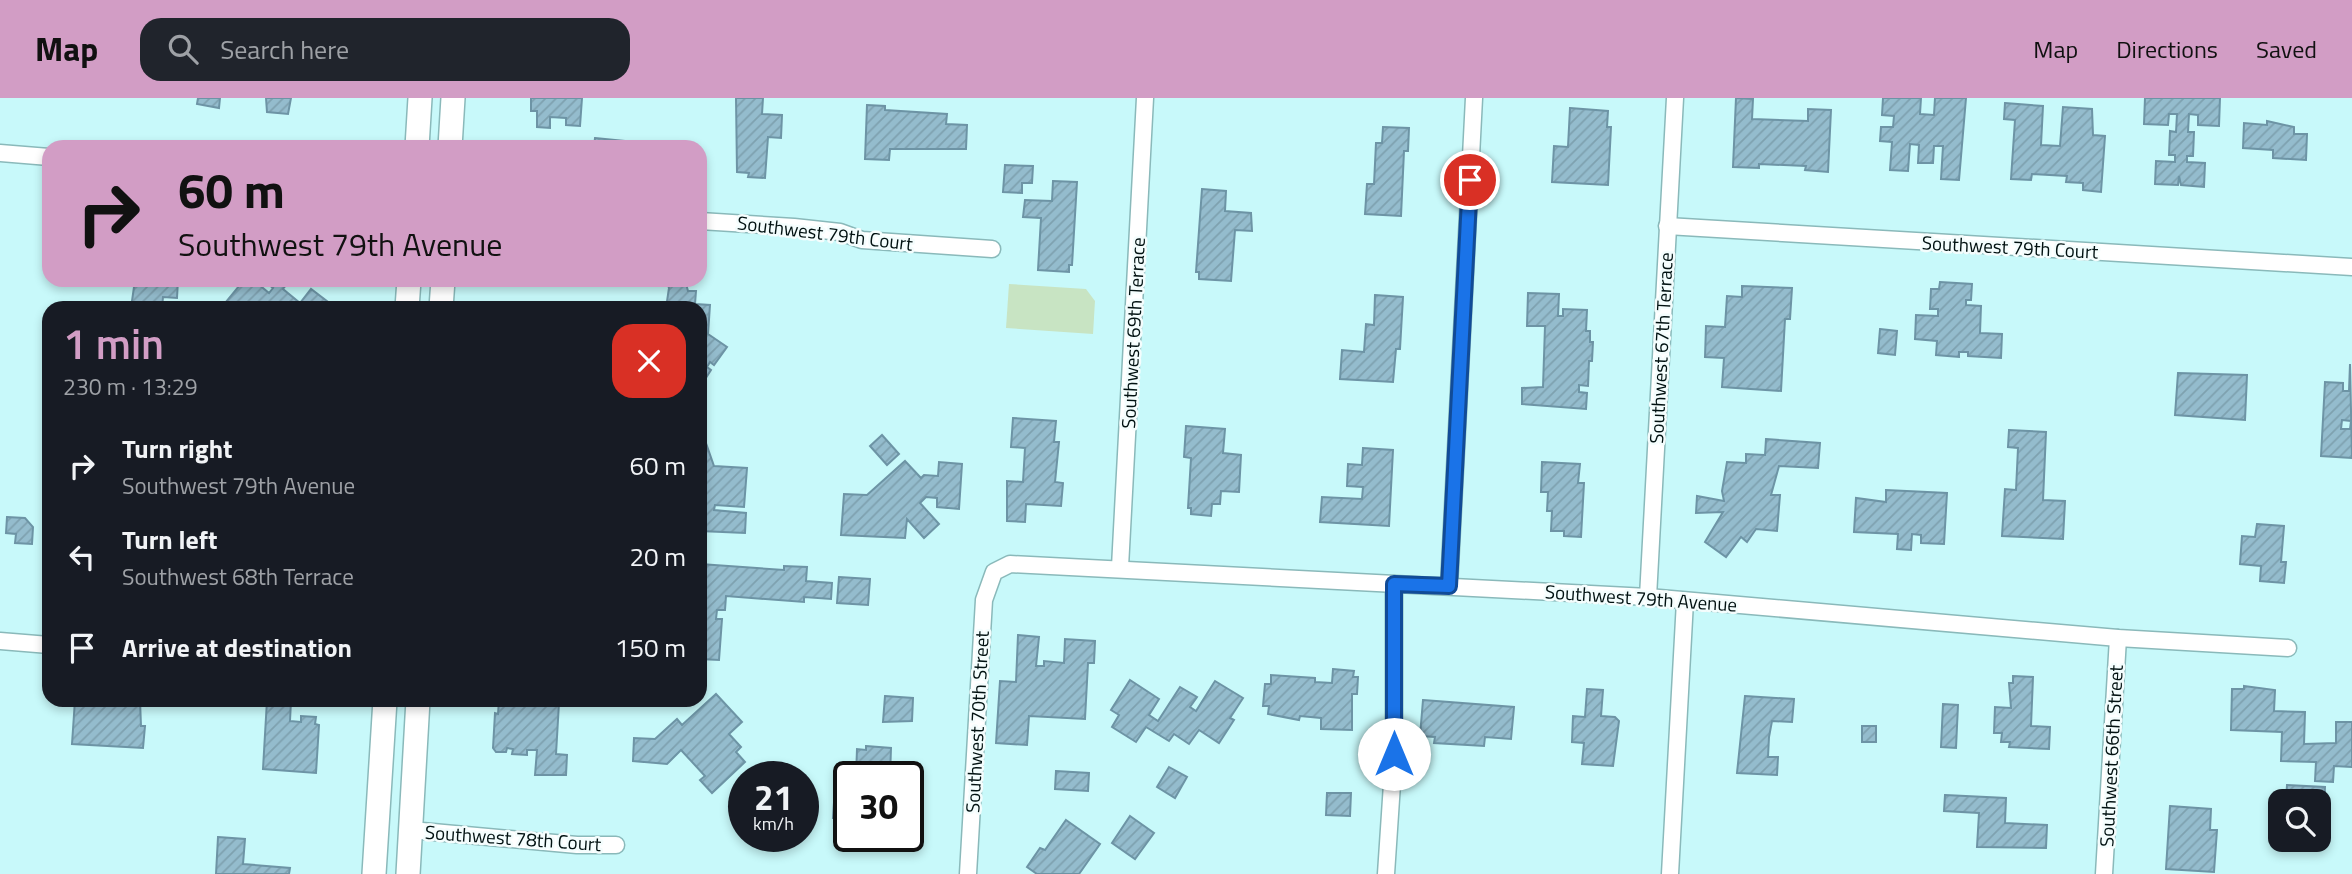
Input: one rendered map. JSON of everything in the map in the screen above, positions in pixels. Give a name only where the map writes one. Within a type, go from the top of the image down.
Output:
[{"type":"main road","points":[[417,140],[420,98]]},
{"type":"main road","points":[[450,140],[453,98]]},
{"type":"main road","points":[[374,874],[385,707]]},
{"type":"main road","points":[[408,874],[418,707]]},
{"type":"street","name":"Southwest 69th Terrace","points":[[1120,567],[1145,98]]},
{"type":"street","points":[[1449,586],[1474,98]]},
{"type":"street","name":"Southwest 67th Terrace","points":[[1648,597],[1675,98]]},
{"type":"street","points":[[0,153],[42,156]]},
{"type":"street","name":"Southwest 79th Court","points":[[707,221],[840,232],[862,240],[992,249]]},
{"type":"street","name":"Southwest 79th Court","points":[[1667,226],[2352,267]]},
{"type":"street","name":"Southwest 79th Avenue","points":[[994,572],[1010,564],[1120,567],[1648,597],[2118,638],[2288,648]]},
{"type":"street","name":"Southwest 70th Street","points":[[968,874],[983,607],[987,587],[994,572]]},
{"type":"street","points":[[1386,874],[1394,754],[1394,584]]},
{"type":"street","points":[[1670,874],[1685,601]]},
{"type":"street","name":"Southwest 66th Street","points":[[2105,874],[2118,638]]},
{"type":"street","points":[[0,642],[42,645]]},
{"type":"street","name":"Southwest 78th Court","points":[[411,830],[577,845],[616,845]]},
{"type":"green space","points":[[1009,284],[1086,289],[1095,301],[1093,334],[1006,328]]},
{"type":"building","points":[[198,98],[220,98],[219,108],[197,104]]},
{"type":"building","points":[[266,98],[291,98],[288,114],[267,112]]},
{"type":"building","points":[[531,98],[582,98],[580,126],[566,125],[566,118],[550,117],[550,128],[537,127],[537,111],[531,111]]},
{"type":"building","points":[[736,98],[763,98],[762,114],[782,115],[781,138],[768,137],[765,178],[748,177],[749,173],[737,172]]},
{"type":"building","points":[[1736,98],[1753,99],[1752,119],[1808,121],[1808,109],[1831,110],[1828,172],[1805,170],[1806,166],[1759,164],[1759,168],[1733,167]]},
{"type":"building","points":[[1883,98],[1921,98],[1920,114],[1934,115],[1935,98],[1966,98],[1959,180],[1941,179],[1943,146],[1934,146],[1933,163],[1918,163],[1919,145],[1910,144],[1908,171],[1890,170],[1892,142],[1880,141],[1881,127],[1893,127],[1894,116],[1882,115]]},
{"type":"building","points":[[2145,98],[2220,98],[2219,126],[2198,125],[2198,115],[2189,114],[2188,132],[2194,132],[2193,156],[2187,156],[2187,162],[2205,163],[2204,187],[2181,185],[2179,176],[2178,185],[2155,184],[2156,161],[2175,162],[2175,155],[2169,155],[2170,131],[2176,132],[2177,114],[2169,114],[2168,125],[2144,124]]},
{"type":"building","points":[[2005,103],[2043,106],[2041,145],[2060,146],[2063,107],[2092,109],[2093,135],[2105,136],[2101,192],[2083,190],[2083,183],[2066,182],[2067,176],[2032,174],[2031,180],[2011,179],[2015,120],[2004,119]]},
{"type":"building","points":[[867,105],[885,106],[885,110],[947,114],[946,124],[967,125],[966,149],[890,149],[889,160],[865,159]]},
{"type":"building","points":[[1570,108],[1608,111],[1607,127],[1611,127],[1608,185],[1552,182],[1554,146],[1568,147]]},
{"type":"building","points":[[2267,121],[2294,127],[2294,134],[2307,134],[2306,160],[2273,158],[2273,150],[2243,148],[2244,123],[2267,125]]},
{"type":"building","points":[[1383,127],[1409,128],[1408,151],[1404,151],[1401,216],[1365,214],[1367,184],[1374,184],[1376,143],[1382,143]]},
{"type":"building","points":[[1005,165],[1033,166],[1032,183],[1022,183],[1022,193],[1003,192]]},
{"type":"building","points":[[1053,181],[1077,182],[1072,265],[1069,265],[1069,272],[1038,270],[1041,218],[1023,217],[1025,200],[1052,201]]},
{"type":"building","points":[[1202,189],[1226,191],[1225,211],[1251,213],[1252,231],[1235,230],[1231,281],[1199,279],[1199,272],[1196,272]]},
{"type":"building","points":[[1940,282],[1972,284],[1971,300],[1966,300],[1966,305],[1981,306],[1980,333],[2002,334],[2001,358],[1968,356],[1968,352],[1959,352],[1959,357],[1936,355],[1937,341],[1915,339],[1916,315],[1938,316],[1938,309],[1930,309],[1931,289],[1939,289]]},
{"type":"building","points":[[1742,286],[1792,288],[1790,319],[1785,319],[1781,391],[1722,387],[1724,358],[1705,357],[1706,326],[1725,327],[1727,296],[1742,297]]},
{"type":"building","points":[[134,287],[178,287],[177,298],[132,301]]},
{"type":"building","points":[[238,287],[262,287],[269,293],[272,287],[285,287],[283,289],[298,301],[227,301]]},
{"type":"building","points":[[687,287],[688,291],[696,291],[695,301],[667,301],[669,288]]},
{"type":"building","points":[[311,289],[327,301],[302,301]]},
{"type":"building","points":[[1528,293],[1559,294],[1558,316],[1563,316],[1563,309],[1587,310],[1586,331],[1590,331],[1590,342],[1593,342],[1592,361],[1589,361],[1588,386],[1579,385],[1579,392],[1587,393],[1586,409],[1522,404],[1522,388],[1543,387],[1545,326],[1527,326]]},
{"type":"building","points":[[1375,295],[1403,297],[1400,349],[1396,349],[1393,382],[1340,379],[1342,350],[1364,352],[1366,324],[1374,325]]},
{"type":"building","points":[[707,305],[710,305],[708,334],[727,347],[714,365],[710,362],[707,367]]},
{"type":"building","points":[[1880,329],[1897,331],[1895,355],[1878,353]]},
{"type":"building","points":[[2350,364],[2352,458],[2321,456],[2325,382],[2343,383],[2343,391],[2349,391]],"holes":[[[2342,420],[2351,421],[2350,429],[2341,429]]]},
{"type":"building","points":[[2178,373],[2247,375],[2245,420],[2175,415]]},
{"type":"building","points":[[1013,418],[1056,421],[1054,442],[1059,442],[1055,482],[1063,483],[1061,506],[1026,504],[1025,522],[1007,521],[1007,481],[1023,482],[1025,448],[1011,447]]},
{"type":"building","points":[[1186,426],[1225,429],[1223,453],[1241,455],[1239,492],[1221,491],[1220,504],[1212,504],[1211,516],[1191,514],[1191,508],[1188,508],[1191,458],[1184,457]]},
{"type":"building","points":[[2009,430],[2046,432],[2043,500],[2065,501],[2063,539],[2002,536],[2005,489],[2016,490],[2018,448],[2008,447]]},
{"type":"building","points":[[882,435],[899,454],[887,465],[870,446]]},
{"type":"building","points":[[1766,439],[1820,443],[1818,468],[1779,466],[1771,495],[1780,495],[1777,531],[1756,529],[1747,542],[1741,537],[1726,557],[1705,542],[1723,512],[1696,513],[1697,496],[1724,501],[1722,491],[1727,462],[1746,463],[1746,454],[1765,455]]},
{"type":"building","points":[[707,446],[714,466],[747,468],[744,507],[715,505],[714,510],[746,513],[745,533],[707,531]]},
{"type":"building","points":[[1363,448],[1393,450],[1389,526],[1320,522],[1322,497],[1362,499],[1363,487],[1347,486],[1348,464],[1362,465]]},
{"type":"building","points":[[905,461],[921,478],[924,475],[938,476],[939,462],[962,464],[959,509],[937,507],[937,498],[926,497],[920,503],[939,524],[924,538],[907,519],[905,538],[841,535],[844,494],[867,495]]},
{"type":"building","points":[[1542,462],[1580,464],[1578,483],[1584,483],[1581,537],[1564,536],[1564,531],[1551,531],[1552,511],[1547,511],[1548,492],[1541,492]]},
{"type":"building","points":[[1886,490],[1947,493],[1944,544],[1921,543],[1921,535],[1912,534],[1911,550],[1897,549],[1898,534],[1854,532],[1856,498],[1886,502]]},
{"type":"building","points":[[7,517],[25,518],[33,527],[32,544],[15,543],[16,534],[6,533]]},
{"type":"building","points":[[2257,524],[2284,526],[2281,562],[2286,562],[2284,583],[2260,581],[2261,566],[2240,564],[2242,536],[2255,537]]},
{"type":"building","points":[[707,564],[784,570],[784,566],[807,567],[806,581],[832,583],[831,599],[804,597],[804,602],[726,596],[725,610],[717,610],[716,619],[722,619],[719,660],[707,659]]},
{"type":"building","points":[[839,577],[870,579],[868,605],[837,603]]},
{"type":"building","points":[[1018,635],[1039,637],[1036,666],[1044,666],[1044,661],[1064,663],[1065,639],[1095,641],[1094,663],[1088,663],[1085,719],[1029,716],[1027,745],[996,743],[1000,681],[1016,682]]},
{"type":"building","points":[[1333,669],[1354,671],[1353,677],[1358,677],[1357,694],[1352,694],[1352,730],[1321,729],[1321,718],[1300,716],[1299,720],[1268,714],[1269,706],[1263,706],[1265,684],[1271,684],[1271,675],[1315,678],[1315,682],[1332,683]]},
{"type":"building","points":[[2013,676],[2033,677],[2031,726],[2050,727],[2049,749],[2009,747],[2010,742],[2001,742],[2002,733],[1994,733],[1995,707],[2011,708],[2009,683],[2013,683]]},
{"type":"building","points":[[1130,680],[1159,699],[1149,715],[1158,721],[1180,687],[1197,697],[1190,707],[1196,711],[1215,681],[1243,698],[1230,718],[1234,720],[1219,743],[1199,730],[1189,744],[1174,734],[1169,741],[1146,727],[1136,742],[1112,727],[1119,715],[1111,710]]},
{"type":"building","points":[[2244,686],[2275,690],[2274,711],[2305,712],[2304,744],[2336,743],[2336,722],[2352,722],[2352,767],[2334,766],[2333,782],[2315,781],[2316,762],[2281,761],[2282,732],[2231,730],[2232,689],[2244,689]]},
{"type":"building","points":[[1587,689],[1603,690],[1601,716],[1615,717],[1619,721],[1613,766],[1582,764],[1584,743],[1572,742],[1573,716],[1585,717]]},
{"type":"building","points":[[716,694],[742,722],[729,734],[741,747],[736,752],[744,761],[728,761],[728,778],[712,793],[700,780],[705,776],[681,750],[667,764],[633,761],[634,738],[655,739],[677,719],[682,725],[702,707],[707,707],[707,702]]},
{"type":"building","points":[[885,696],[913,698],[912,721],[883,722]]},
{"type":"building","points":[[1745,696],[1794,699],[1792,722],[1772,721],[1768,757],[1778,757],[1777,775],[1737,773]]},
{"type":"building","points":[[1423,700],[1514,707],[1511,739],[1485,737],[1484,746],[1434,743],[1435,737],[1420,736]]},
{"type":"building","points":[[1943,704],[1958,705],[1956,748],[1941,747]]},
{"type":"building","points":[[75,707],[140,707],[141,726],[145,726],[143,748],[72,744]]},
{"type":"building","points":[[267,707],[291,707],[290,721],[301,722],[301,716],[316,717],[315,724],[319,725],[316,773],[263,769]]},
{"type":"building","points":[[498,707],[559,707],[556,754],[567,755],[566,775],[535,775],[537,750],[527,750],[527,755],[512,754],[513,749],[507,748],[506,752],[496,752],[493,748],[495,713],[498,714]]},
{"type":"building","points":[[1862,726],[1876,726],[1876,742],[1862,742]]},
{"type":"building","points":[[866,746],[891,748],[891,761],[857,761],[857,749],[866,750]]},
{"type":"building","points":[[1169,767],[1187,777],[1175,798],[1157,787]]},
{"type":"building","points":[[1056,771],[1089,773],[1088,791],[1055,789]]},
{"type":"building","points":[[2287,785],[2325,787],[2325,789],[2287,789]]},
{"type":"building","points":[[1327,793],[1351,793],[1350,816],[1326,815]]},
{"type":"building","points":[[1945,795],[2006,798],[2005,823],[2047,825],[2046,848],[1977,847],[1979,813],[1944,811]]},
{"type":"building","points":[[2170,806],[2211,809],[2210,830],[2217,830],[2214,872],[2166,869]]},
{"type":"building","points":[[1130,816],[1154,833],[1135,859],[1112,843]]},
{"type":"building","points":[[1066,820],[1100,844],[1079,874],[1037,874],[1027,867],[1040,848],[1045,850]]},
{"type":"building","points":[[218,837],[245,839],[243,864],[290,868],[289,874],[216,874]]},
{"type":"route","points":[[1394,754],[1394,584],[1449,586],[1470,180]]}]
